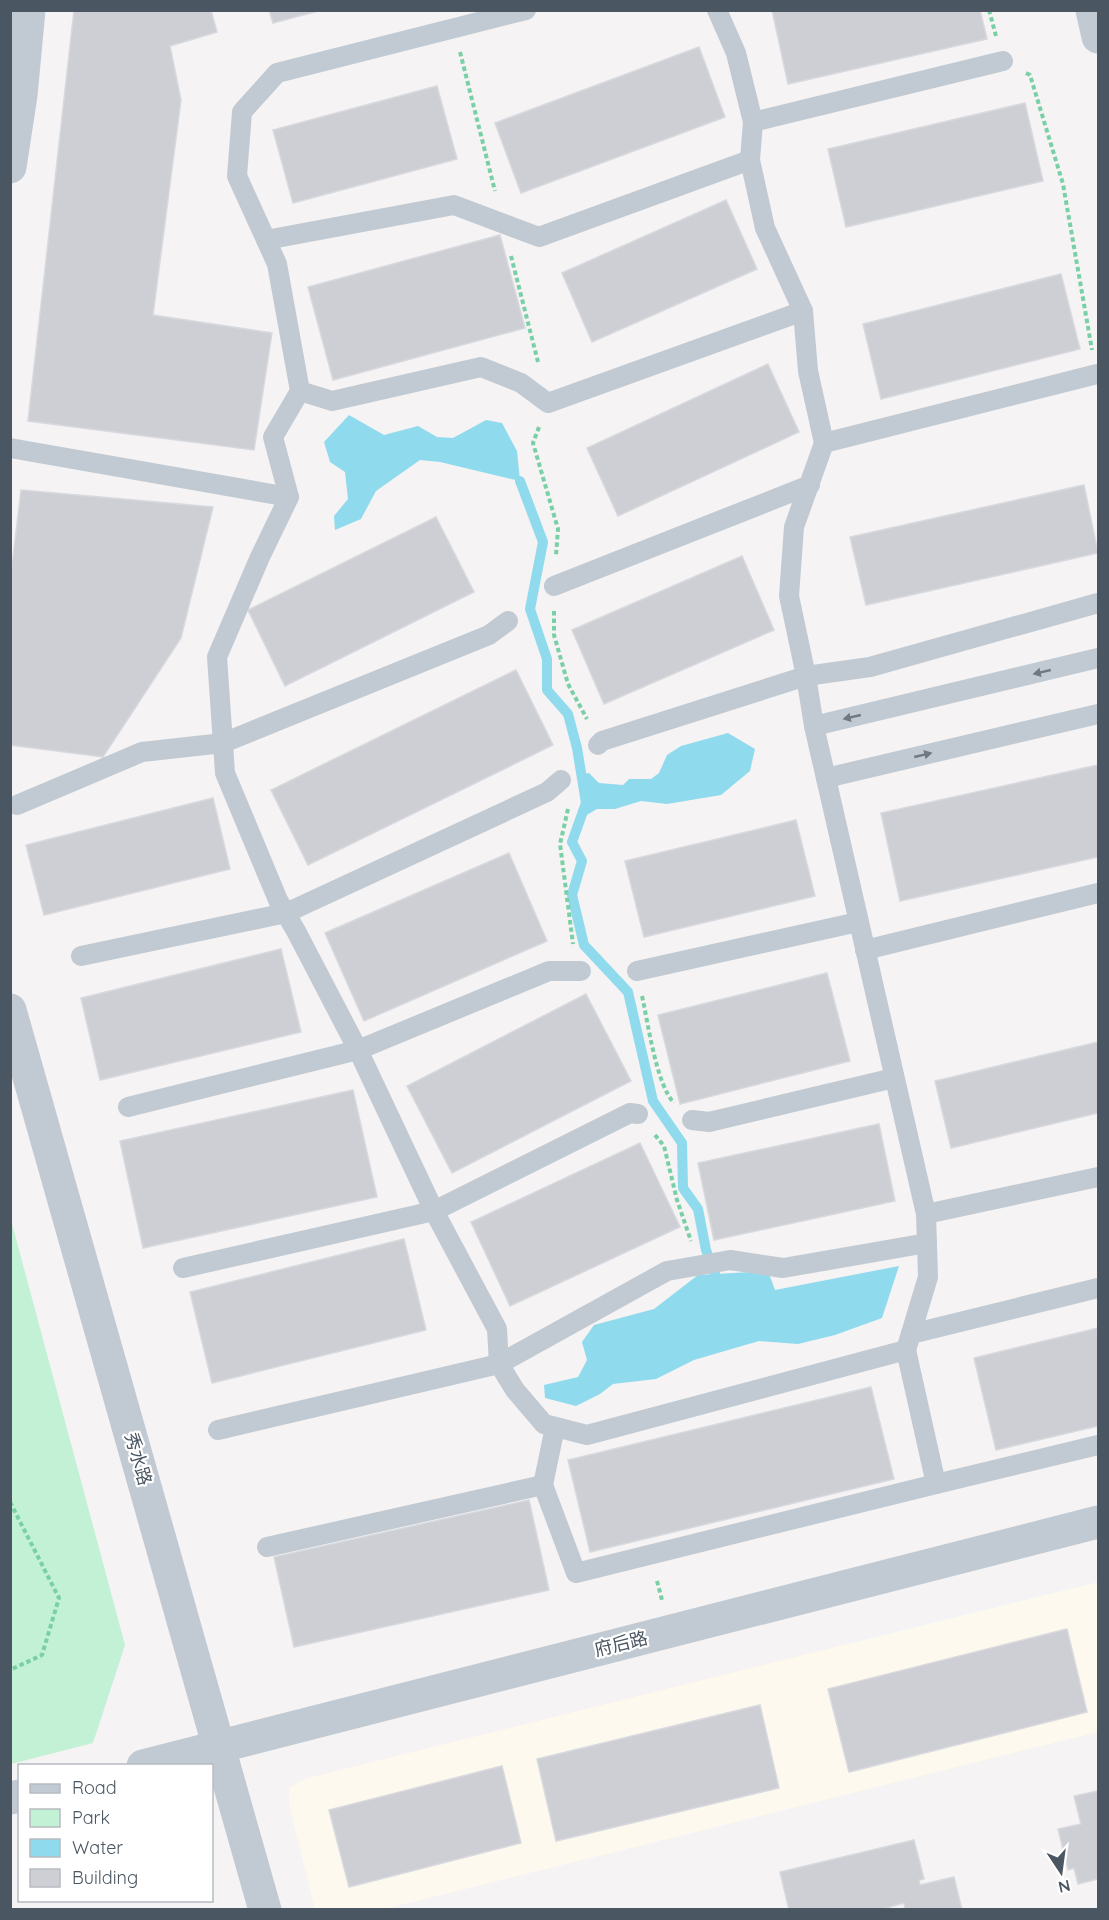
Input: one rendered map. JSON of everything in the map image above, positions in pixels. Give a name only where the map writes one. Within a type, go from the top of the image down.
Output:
[{"type":"street","points":[[10,166],[21,95],[29,10]]},
{"type":"street","points":[[1092,10],[1098,37]]},
{"type":"street","name":"秀水路","points":[[10,1010],[265,1910]]},
{"type":"street","name":"府后路","points":[[151,1764],[1098,1522]]},
{"type":"lane","points":[[526,10],[277,73],[242,112],[237,176],[277,264],[300,390],[273,437],[289,496],[217,657],[225,773],[278,900],[358,1050],[434,1211],[497,1329],[499,1364],[515,1390],[544,1425],[587,1435],[1098,1288]]},
{"type":"lane","points":[[717,10],[736,53],[753,122],[750,160],[765,228],[803,311],[808,371],[824,443],[794,527],[789,596],[814,726],[926,1214],[928,1277],[908,1342],[936,1484]]},
{"type":"lane","points":[[753,122],[1003,61]]},
{"type":"lane","points":[[266,240],[454,205],[539,237],[750,160]]},
{"type":"lane","points":[[300,390],[332,401],[481,367],[521,383],[548,404],[803,311]]},
{"type":"lane","points":[[824,443],[1097,374]]},
{"type":"lane","points":[[10,448],[289,496]]},
{"type":"lane","points":[[554,586],[810,485]]},
{"type":"lane","points":[[598,745],[602,741],[806,676],[870,667],[1098,603]]},
{"type":"lane","points":[[17,805],[142,752],[223,743],[489,635],[508,621]]},
{"type":"lane","points":[[814,726],[1098,658]]},
{"type":"lane","points":[[826,778],[1098,714]]},
{"type":"lane","points":[[81,956],[286,913],[547,792],[561,780]]},
{"type":"lane","points":[[865,950],[1098,893]]},
{"type":"lane","points":[[637,971],[858,922]]},
{"type":"lane","points":[[128,1107],[358,1050],[549,971],[581,971]]},
{"type":"lane","points":[[692,1120],[710,1122],[894,1078]]},
{"type":"lane","points":[[183,1268],[434,1211],[630,1113],[638,1114]]},
{"type":"lane","points":[[926,1214],[1098,1177]]},
{"type":"lane","points":[[218,1430],[499,1364],[667,1270],[730,1260],[783,1268],[927,1243]]},
{"type":"lane","points":[[555,1427],[543,1485],[576,1573],[1098,1444]]},
{"type":"lane","points":[[267,1547],[543,1485]]},
{"type":"path","points":[[989,10],[1003,61],[1030,75],[1063,184],[1097,374]]},
{"type":"path","points":[[548,404],[533,442],[558,529],[554,586],[554,635],[568,684],[584,711],[598,745]]},
{"type":"path","points":[[561,780],[569,805],[560,844],[571,938],[581,971]]},
{"type":"path","points":[[637,971],[659,1074],[671,1099],[692,1120]]},
{"type":"path","points":[[638,1114],[664,1146],[677,1200],[692,1244],[688,1267]]},
{"type":"path","points":[[10,1502],[59,1598],[42,1655],[10,1671]]},
{"type":"path","points":[[651,1554],[670,1631]]},
{"type":"shaded area","points":[[1098,1582],[1098,1732],[385,1909],[315,1909],[289,1805],[289,1788],[304,1779]]},
{"type":"green space","points":[[11,1220],[125,1645],[93,1743],[11,1764]]},
{"type":"water","points":[[349,415],[384,435],[418,426],[437,437],[453,438],[486,420],[502,423],[517,451],[520,481],[440,462],[420,460],[376,491],[361,519],[335,530],[334,516],[348,499],[345,472],[330,462],[324,442]]},
{"type":"water","points":[[728,733],[755,749],[750,771],[721,795],[667,804],[641,801],[615,809],[597,809],[580,819],[586,803],[581,775],[589,773],[599,783],[623,785],[629,779],[651,779],[659,773],[667,755],[681,746]]},
{"type":"water","points":[[899,1266],[882,1318],[835,1335],[798,1344],[759,1341],[694,1360],[656,1379],[613,1384],[600,1394],[576,1406],[545,1398],[544,1385],[578,1377],[587,1360],[582,1342],[594,1325],[654,1309],[698,1275],[768,1271],[775,1290]]},
{"type":"building","points":[[74,10],[211,10],[217,32],[170,46],[181,100],[153,315],[272,333],[254,450],[28,421]]},
{"type":"building","points":[[269,10],[322,10],[273,23]]},
{"type":"building","points":[[772,10],[980,10],[987,39],[788,84]]},
{"type":"building","points":[[699,47],[725,117],[521,193],[495,123]]},
{"type":"building","points":[[437,86],[457,159],[293,203],[273,130]]},
{"type":"building","points":[[1025,103],[1043,181],[846,227],[828,149]]},
{"type":"building","points":[[726,200],[757,269],[592,342],[562,273]]},
{"type":"building","points":[[500,235],[525,328],[333,380],[308,287]]},
{"type":"building","points":[[1061,274],[1080,349],[881,399],[863,324]]},
{"type":"building","points":[[768,364],[799,432],[618,516],[587,448]]},
{"type":"building","points":[[1084,485],[1098,553],[866,605],[850,537]]},
{"type":"building","points":[[21,490],[213,507],[181,638],[103,757],[10,745],[10,582]]},
{"type":"building","points":[[436,517],[474,592],[285,686],[248,610]]},
{"type":"building","points":[[742,556],[774,630],[604,704],[572,630]]},
{"type":"building","points":[[516,670],[553,745],[308,865],[271,790]]},
{"type":"building","points":[[1098,765],[1098,857],[900,901],[881,813]]},
{"type":"building","points":[[213,798],[230,869],[44,915],[26,845]]},
{"type":"building","points":[[796,820],[815,896],[644,937],[625,861]]},
{"type":"building","points":[[509,853],[547,941],[364,1021],[325,933]]},
{"type":"building","points":[[281,949],[301,1032],[100,1080],[81,998]]},
{"type":"building","points":[[827,973],[850,1061],[680,1104],[658,1015]]},
{"type":"building","points":[[586,994],[631,1081],[452,1173],[407,1086]]},
{"type":"building","points":[[1098,1042],[1098,1113],[951,1148],[935,1081]]},
{"type":"building","points":[[353,1090],[377,1197],[143,1248],[120,1141]]},
{"type":"building","points":[[879,1124],[895,1201],[714,1240],[698,1163]]},
{"type":"building","points":[[640,1143],[680,1227],[510,1306],[471,1222]]},
{"type":"building","points":[[404,1239],[426,1330],[212,1383],[190,1292]]},
{"type":"building","points":[[1098,1328],[1098,1426],[996,1450],[974,1358]]},
{"type":"building","points":[[871,1387],[894,1479],[590,1552],[568,1460]]},
{"type":"building","points":[[529,1500],[549,1590],[294,1647],[274,1557]]},
{"type":"building","points":[[1067,1629],[1087,1712],[849,1772],[828,1689]]},
{"type":"building","points":[[760,1705],[779,1788],[556,1841],[537,1759]]},
{"type":"building","points":[[502,1766],[521,1843],[349,1887],[329,1810]]},
{"type":"building","points":[[1098,1791],[1098,1879],[1078,1884],[1074,1868],[1068,1870],[1058,1829],[1081,1824],[1074,1796]]},
{"type":"building","points":[[914,1840],[924,1879],[919,1880],[920,1885],[954,1877],[962,1910],[905,1910],[904,1903],[879,1910],[789,1910],[780,1872]]},
{"type":"waterway","points":[[520,481],[543,542],[530,609],[547,659],[547,690],[568,714],[577,748],[586,803],[572,842],[582,861],[572,895],[584,945],[628,992],[653,1101],[682,1143],[683,1188],[698,1209],[706,1250],[715,1274]]}]
